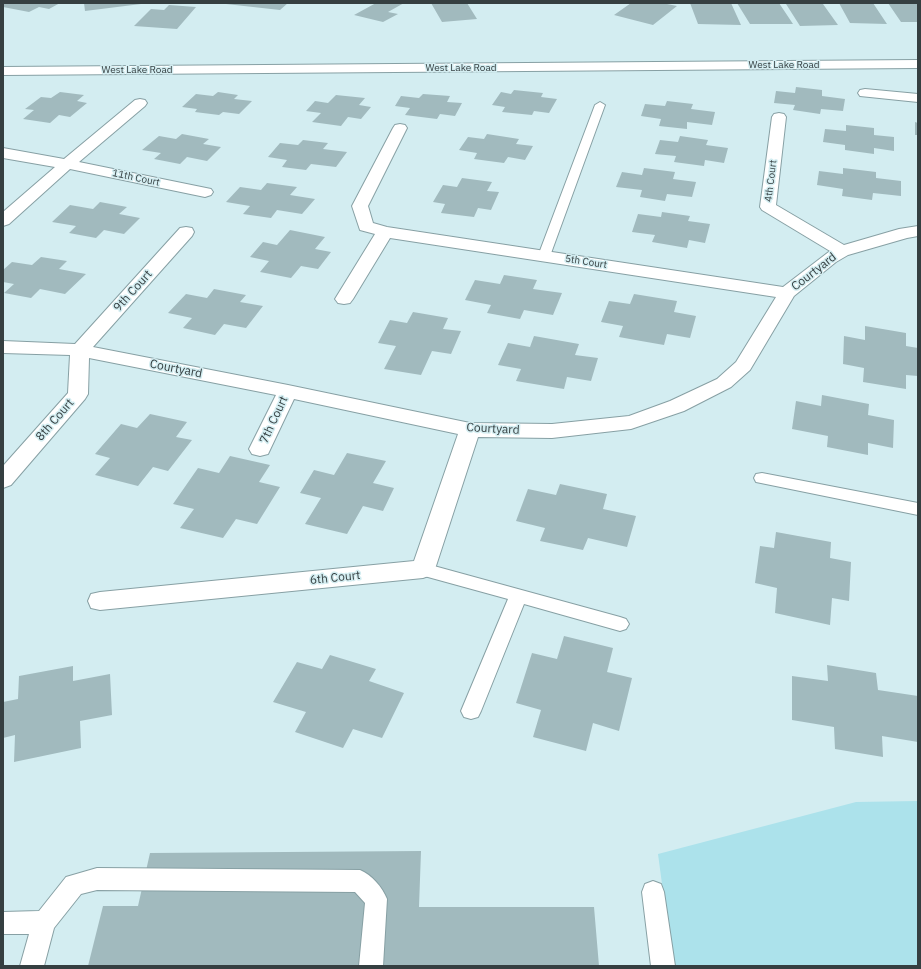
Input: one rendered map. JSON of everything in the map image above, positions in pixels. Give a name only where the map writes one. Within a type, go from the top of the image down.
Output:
[{"type":"street","name":"West Lake Road","points":[[3,71],[918,64]]},
{"type":"street","points":[[865,93],[918,98]]},
{"type":"street","points":[[3,222],[67,164],[140,104]]},
{"type":"street","name":"4th Court","points":[[780,117],[768,207],[842,251]]},
{"type":"street","name":"5th Court","points":[[400,128],[360,206],[366,226],[385,232],[787,293]]},
{"type":"street","name":"11th Court","points":[[3,153],[67,164],[205,192]]},
{"type":"street","name":"Courtyard","points":[[3,347],[80,350],[288,391],[470,430],[552,431],[631,422],[677,406],[724,383],[743,366],[787,293],[830,258],[842,251],[918,231]]},
{"type":"street","name":"9th Court","points":[[80,350],[186,232]]},
{"type":"street","points":[[344,299],[385,232]]},
{"type":"street","name":"8th Court","points":[[3,480],[78,394],[80,350]]},
{"type":"street","name":"7th Court","points":[[260,449],[288,391]]},
{"type":"street","points":[[423,569],[470,430]]},
{"type":"street","name":"6th Court","points":[[100,601],[423,569]]},
{"type":"lane","points":[[544,256],[600,105]]},
{"type":"lane","points":[[762,478],[918,509]]},
{"type":"lane","points":[[423,569],[620,624]]},
{"type":"lane","points":[[471,711],[518,596]]},
{"type":"lane","points":[[32,966],[44,922],[74,885],[96,879],[360,881],[376,899],[371,966]]},
{"type":"lane","points":[[653,892],[663,966]]},
{"type":"lane","points":[[3,922],[44,922]]},
{"type":"shaded area","points":[[918,801],[918,966],[673,966],[658,854],[856,802]]},
{"type":"building","points":[[4,3],[60,3],[49,9],[39,7],[29,12],[3,7]]},
{"type":"building","points":[[84,3],[141,3],[141,4],[85,11]]},
{"type":"building","points":[[288,3],[280,10],[226,4]]},
{"type":"building","points":[[376,3],[404,3],[388,12],[398,14],[383,22],[354,15]]},
{"type":"building","points":[[431,3],[467,3],[477,19],[442,22]]},
{"type":"building","points":[[631,3],[662,3],[677,6],[653,25],[614,15]]},
{"type":"building","points":[[690,3],[731,3],[741,25],[698,24]]},
{"type":"building","points":[[737,3],[779,3],[793,24],[750,24]]},
{"type":"building","points":[[839,3],[873,3],[887,24],[850,23]]},
{"type":"building","points":[[888,3],[917,3],[918,22],[901,22]]},
{"type":"building","points":[[786,4],[823,4],[838,25],[800,26]]},
{"type":"building","points":[[169,5],[196,7],[177,29],[134,26],[151,9],[164,10]]},
{"type":"building","points":[[796,87],[822,90],[822,96],[845,99],[843,111],[821,109],[820,114],[793,110],[795,105],[774,103],[776,91],[795,93]]},
{"type":"building","points":[[514,90],[543,93],[541,97],[557,99],[549,113],[534,111],[532,115],[502,112],[505,107],[492,105],[501,92],[511,94]]},
{"type":"building","points":[[60,92],[84,95],[77,101],[87,103],[70,117],[59,115],[50,123],[23,119],[34,110],[25,109],[41,97],[51,98]]},
{"type":"building","points":[[218,92],[238,95],[234,99],[252,101],[239,114],[223,112],[219,115],[195,112],[197,109],[182,107],[196,94],[213,96]]},
{"type":"building","points":[[423,94],[450,96],[447,102],[462,103],[455,116],[440,114],[437,119],[405,115],[410,108],[395,106],[401,96],[419,98]]},
{"type":"building","points":[[336,95],[365,98],[359,105],[371,107],[361,119],[348,117],[341,126],[312,122],[321,113],[306,111],[315,101],[328,103]]},
{"type":"building","points":[[667,101],[693,104],[691,109],[715,112],[712,125],[687,122],[687,129],[659,126],[661,119],[641,116],[645,104],[665,106]]},
{"type":"building","points":[[915,122],[918,123],[918,135],[915,135]]},
{"type":"building","points":[[846,125],[874,128],[874,135],[894,137],[894,151],[874,148],[874,154],[845,150],[845,145],[823,142],[825,129],[846,131]]},
{"type":"building","points":[[182,134],[209,139],[203,144],[221,147],[207,161],[187,157],[180,164],[154,159],[161,153],[142,150],[159,136],[176,139]]},
{"type":"building","points":[[487,134],[519,139],[516,144],[533,146],[525,160],[508,157],[504,163],[474,159],[477,153],[459,150],[468,137],[484,139]]},
{"type":"building","points":[[680,136],[708,140],[706,145],[728,148],[724,163],[705,160],[704,166],[674,162],[676,156],[655,154],[660,140],[678,142]]},
{"type":"building","points":[[303,140],[328,143],[323,149],[347,152],[336,167],[311,164],[306,170],[282,167],[287,160],[268,157],[280,143],[298,145]]},
{"type":"building","points":[[644,168],[675,172],[673,179],[696,182],[692,197],[667,194],[665,201],[640,197],[642,190],[616,187],[622,172],[642,175]]},
{"type":"building","points":[[843,168],[876,172],[876,178],[901,181],[901,196],[873,193],[872,200],[842,196],[843,189],[817,185],[819,171],[843,174]]},
{"type":"building","points":[[462,178],[492,182],[487,191],[499,192],[491,210],[478,208],[474,217],[441,213],[445,204],[433,202],[443,185],[457,187]]},
{"type":"building","points":[[267,183],[297,187],[290,195],[315,199],[302,214],[277,210],[271,218],[243,214],[250,206],[226,202],[240,187],[261,190]]},
{"type":"building","points":[[100,202],[127,207],[119,214],[140,218],[124,234],[104,230],[96,238],[69,233],[76,226],[52,222],[70,205],[93,209]]},
{"type":"building","points":[[662,212],[690,216],[688,221],[710,224],[705,243],[689,240],[687,248],[652,242],[655,235],[632,232],[638,214],[661,217]]},
{"type":"building","points":[[290,230],[325,237],[315,249],[331,252],[318,269],[301,266],[291,278],[260,272],[269,261],[250,257],[263,242],[277,245]]},
{"type":"building","points":[[41,257],[67,261],[59,269],[86,274],[65,294],[40,289],[31,298],[4,293],[14,284],[3,282],[3,270],[12,262],[32,265]]},
{"type":"building","points":[[504,275],[537,280],[533,289],[562,293],[553,315],[524,310],[520,319],[487,313],[491,305],[465,300],[475,280],[500,284]]},
{"type":"building","points":[[214,289],[246,295],[240,302],[263,306],[246,328],[224,324],[215,335],[183,328],[192,318],[168,313],[186,294],[207,298]]},
{"type":"building","points":[[634,294],[677,301],[674,312],[696,316],[690,338],[667,334],[664,345],[641,341],[619,337],[623,326],[601,322],[609,301],[630,304]]},
{"type":"building","points":[[413,312],[448,318],[443,329],[461,331],[451,354],[432,351],[421,375],[384,369],[396,346],[378,343],[390,320],[407,323]]},
{"type":"building","points":[[865,326],[906,333],[906,346],[918,348],[918,376],[906,375],[906,389],[863,382],[864,368],[843,364],[844,336],[865,340]]},
{"type":"building","points":[[534,336],[579,344],[575,355],[598,358],[591,381],[567,377],[564,389],[516,381],[521,369],[498,365],[508,343],[530,347]]},
{"type":"building","points":[[822,395],[869,404],[868,415],[894,420],[893,448],[868,443],[868,455],[827,447],[828,436],[792,429],[796,401],[821,406]]},
{"type":"building","points":[[150,414],[187,422],[176,437],[192,440],[168,471],[153,467],[138,486],[95,475],[110,458],[95,454],[121,424],[137,428]]},
{"type":"building","points":[[347,453],[386,461],[373,483],[394,488],[383,511],[363,506],[347,534],[305,524],[321,498],[300,493],[314,470],[334,475]]},
{"type":"building","points":[[230,456],[270,465],[259,482],[280,487],[257,524],[236,519],[223,538],[180,528],[194,509],[173,504],[198,468],[219,473]]},
{"type":"building","points":[[560,484],[607,494],[603,509],[636,516],[627,547],[588,538],[583,550],[540,541],[545,528],[516,521],[528,489],[556,495]]},
{"type":"building","points":[[776,532],[831,542],[830,558],[851,562],[849,601],[832,598],[830,625],[775,613],[777,588],[755,583],[760,546],[774,548]]},
{"type":"building","points":[[564,636],[613,648],[607,672],[632,678],[619,731],[593,723],[586,751],[533,737],[541,710],[516,703],[532,653],[557,659]]},
{"type":"building","points":[[330,655],[376,669],[369,681],[404,693],[382,738],[353,729],[343,748],[295,732],[306,712],[273,702],[297,662],[322,669]]},
{"type":"building","points":[[827,665],[876,673],[878,690],[918,696],[918,742],[882,736],[883,757],[835,749],[834,727],[792,720],[792,676],[828,681]]},
{"type":"building","points":[[73,666],[73,681],[110,674],[112,715],[80,721],[81,748],[14,762],[15,735],[3,738],[3,702],[18,699],[19,676]]},
{"type":"building","points":[[421,851],[419,907],[594,907],[599,966],[88,966],[103,906],[138,906],[150,853]]}]
